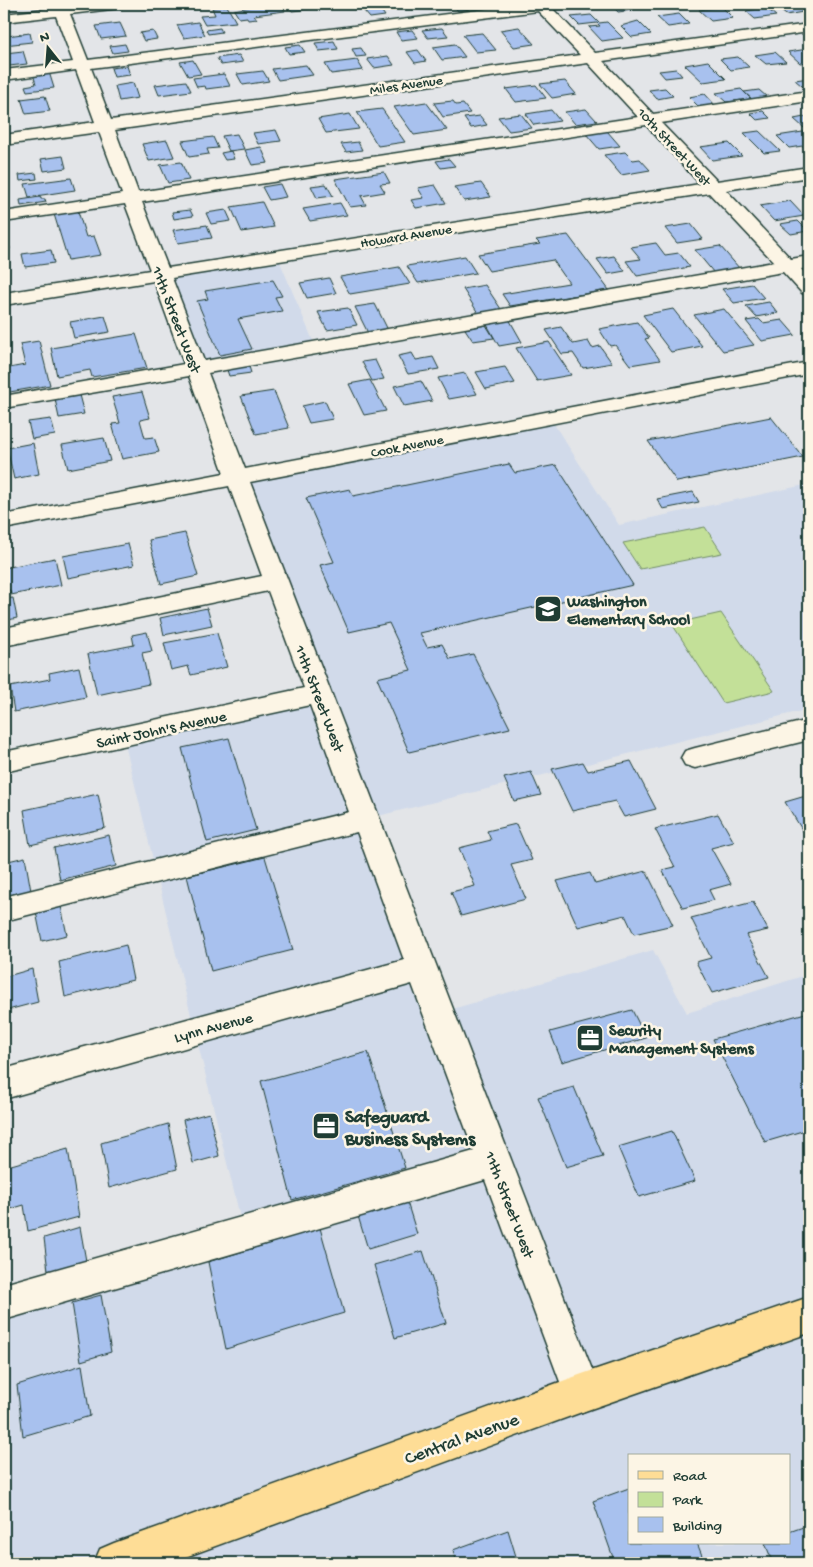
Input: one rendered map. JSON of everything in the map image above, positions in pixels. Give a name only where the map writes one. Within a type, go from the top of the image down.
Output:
[{"type":"main road","name":"Central Avenue","points":[[114,1563],[582,1393],[809,1315]]},
{"type":"street","points":[[4,18],[60,7],[120,4]]},
{"type":"street","points":[[4,75],[547,4]]},
{"type":"street","name":"10th Street West","points":[[547,4],[591,58],[809,289]]},
{"type":"street","name":"11th Street West","points":[[60,7],[582,1393]]},
{"type":"street","name":"Miles Avenue","points":[[4,140],[809,28]]},
{"type":"street","points":[[4,216],[809,96]]},
{"type":"street","name":"Howard Avenue","points":[[4,299],[809,172]]},
{"type":"street","points":[[4,402],[809,262]]},
{"type":"street","name":"Cook Avenue","points":[[4,522],[809,368]]},
{"type":"street","points":[[4,636],[276,581]]},
{"type":"street","name":"Saint John's Avenue","points":[[4,762],[319,694]]},
{"type":"street","points":[[695,758],[809,730]]},
{"type":"street","points":[[4,909],[366,819]]},
{"type":"street","name":"Lynn Avenue","points":[[4,1084],[422,968]]},
{"type":"street","points":[[4,1302],[495,1161]]},
{"type":"shaded area","points":[[277,255],[316,348],[196,369],[160,273]]},
{"type":"shaded area","points":[[550,418],[619,525],[809,484],[809,709],[366,819],[439,1013],[653,950],[687,1013],[809,974],[809,1563],[4,1563],[4,1302],[244,1233],[123,736],[319,694],[237,478]]},
{"type":"green space","points":[[705,527],[722,553],[640,569],[623,543]]},
{"type":"green space","points":[[721,613],[774,691],[723,703],[672,624]]},
{"type":"building","points":[[264,4],[280,4],[285,11],[254,15],[257,19],[248,20],[247,17],[239,18],[234,10]]},
{"type":"building","points":[[287,4],[313,4],[316,8],[292,11]]},
{"type":"building","points":[[318,4],[348,4],[320,7]]},
{"type":"building","points":[[402,4],[422,4],[424,6],[405,8]]},
{"type":"building","points":[[452,4],[465,4],[470,9],[458,11]]},
{"type":"building","points":[[610,4],[626,4],[633,10],[618,12]]},
{"type":"building","points":[[773,4],[793,4],[803,12],[786,15]]},
{"type":"building","points":[[227,6],[236,22],[205,25],[200,16],[215,15],[212,8]]},
{"type":"building","points":[[722,7],[733,18],[711,21],[699,10]]},
{"type":"building","points":[[766,8],[776,16],[755,19],[746,11]]},
{"type":"building","points":[[380,9],[385,16],[370,18],[364,11]]},
{"type":"building","points":[[679,14],[689,24],[668,27],[657,17]]},
{"type":"building","points":[[591,15],[599,23],[607,22],[623,38],[602,41],[589,27],[600,26],[597,23],[579,25],[571,17]]},
{"type":"building","points":[[638,21],[651,34],[632,37],[621,26]]},
{"type":"building","points":[[198,22],[205,35],[184,38],[177,25]]},
{"type":"building","points":[[120,23],[126,36],[101,39],[96,26]]},
{"type":"building","points":[[519,27],[534,44],[514,47],[500,30]]},
{"type":"building","points":[[220,28],[222,32],[208,34],[206,30]]},
{"type":"building","points":[[442,28],[448,36],[428,38],[422,30]]},
{"type":"building","points":[[412,30],[418,38],[401,40],[396,32]]},
{"type":"building","points":[[153,31],[157,39],[144,41],[140,33]]},
{"type":"building","points":[[30,33],[32,42],[4,45],[4,41],[9,40],[7,36]]},
{"type":"building","points":[[482,33],[496,50],[476,52],[463,35]]},
{"type":"building","points":[[334,41],[338,49],[319,51],[315,43]]},
{"type":"building","points":[[125,44],[128,51],[113,53],[110,46]]},
{"type":"building","points":[[455,44],[465,57],[442,60],[433,47]]},
{"type":"building","points":[[300,45],[305,52],[289,54],[285,47]]},
{"type":"building","points":[[361,48],[366,56],[356,57],[352,49]]},
{"type":"building","points":[[808,49],[809,62],[800,63],[788,52]]},
{"type":"building","points":[[418,50],[426,61],[415,63],[407,52]]},
{"type":"building","points":[[23,51],[27,64],[9,66],[5,53]]},
{"type":"building","points":[[775,52],[786,62],[766,64],[755,55]]},
{"type":"building","points":[[239,55],[243,62],[221,65],[217,58]]},
{"type":"building","points":[[388,56],[394,65],[374,68],[367,59]]},
{"type":"building","points":[[738,57],[749,67],[731,70],[720,59]]},
{"type":"building","points":[[193,60],[201,74],[188,76],[180,62]]},
{"type":"building","points":[[357,60],[363,70],[331,74],[325,64]]},
{"type":"building","points":[[708,61],[726,79],[703,82],[685,65]]},
{"type":"building","points":[[306,65],[313,75],[278,80],[272,69]]},
{"type":"building","points":[[127,66],[130,75],[114,77],[111,68]]},
{"type":"building","points":[[676,69],[682,76],[665,78],[659,71]]},
{"type":"building","points":[[263,71],[269,81],[243,85],[237,74]]},
{"type":"building","points":[[49,72],[54,88],[27,91],[25,86],[36,84],[33,74]]},
{"type":"building","points":[[224,74],[230,86],[206,89],[205,86],[197,87],[193,78]]},
{"type":"building","points":[[809,78],[808,91],[795,80]]},
{"type":"building","points":[[186,81],[191,91],[159,95],[155,85]]},
{"type":"building","points":[[565,81],[576,94],[552,98],[540,84]]},
{"type":"building","points":[[133,83],[138,98],[119,101],[115,86]]},
{"type":"building","points":[[536,85],[546,98],[516,102],[506,89]]},
{"type":"building","points":[[665,88],[673,96],[657,99],[649,90]]},
{"type":"building","points":[[741,89],[751,99],[726,102],[716,93]]},
{"type":"building","points":[[759,90],[767,97],[752,99],[744,92]]},
{"type":"building","points":[[705,94],[715,105],[699,107],[689,97]]},
{"type":"building","points":[[45,96],[50,111],[26,114],[21,99]]},
{"type":"building","points":[[453,101],[456,105],[463,104],[470,113],[443,117],[434,103]]},
{"type":"building","points":[[426,102],[447,130],[414,135],[394,107]]},
{"type":"building","points":[[382,109],[405,142],[378,146],[357,112]]},
{"type":"building","points":[[586,109],[597,121],[575,124],[565,112]]},
{"type":"building","points":[[551,110],[560,121],[534,125],[526,114]]},
{"type":"building","points":[[763,111],[770,118],[757,120],[750,113]]},
{"type":"building","points":[[350,114],[359,129],[326,133],[318,119]]},
{"type":"building","points":[[521,114],[532,128],[509,131],[498,117]]},
{"type":"building","points":[[480,116],[487,125],[471,128],[464,118]]},
{"type":"building","points":[[809,116],[809,127],[804,128],[794,119]]},
{"type":"building","points":[[276,130],[281,141],[258,144],[253,133]]},
{"type":"building","points":[[607,131],[620,146],[599,149],[586,134]]},
{"type":"building","points":[[759,131],[780,151],[764,153],[744,133]]},
{"type":"building","points":[[809,131],[809,145],[789,148],[777,136]]},
{"type":"building","points":[[237,134],[244,149],[229,151],[222,136]]},
{"type":"building","points":[[213,137],[218,148],[207,149],[209,154],[189,157],[182,141]]},
{"type":"building","points":[[167,140],[174,157],[149,161],[142,144]]},
{"type":"building","points":[[358,142],[362,150],[346,152],[341,144]]},
{"type":"building","points":[[729,143],[742,156],[712,160],[700,147]]},
{"type":"building","points":[[261,147],[268,163],[252,165],[245,150]]},
{"type":"building","points":[[231,151],[234,159],[225,160],[221,153]]},
{"type":"building","points":[[625,152],[633,160],[640,159],[650,170],[621,175],[604,155]]},
{"type":"building","points":[[63,156],[66,168],[44,171],[41,159]]},
{"type":"building","points":[[449,159],[455,166],[441,168],[436,161]]},
{"type":"building","points":[[181,162],[189,180],[168,183],[160,165]]},
{"type":"building","points":[[384,172],[390,183],[380,184],[385,192],[361,196],[366,205],[350,207],[335,179]]},
{"type":"building","points":[[36,173],[37,179],[20,181],[19,175]]},
{"type":"building","points":[[71,178],[75,190],[29,197],[25,184]]},
{"type":"building","points":[[481,183],[491,197],[464,201],[454,187]]},
{"type":"building","points":[[280,184],[286,197],[269,200],[262,187]]},
{"type":"building","points":[[326,184],[333,196],[317,198],[311,186]]},
{"type":"building","points":[[435,185],[446,203],[416,208],[411,200],[424,198],[418,188]]},
{"type":"building","points":[[40,197],[45,199],[46,202],[21,206],[20,200]]},
{"type":"building","points":[[790,201],[804,216],[774,221],[760,206]]},
{"type":"building","points":[[262,202],[274,227],[242,232],[231,207]]},
{"type":"building","points":[[340,203],[347,215],[310,221],[303,209]]},
{"type":"building","points":[[77,208],[86,237],[94,236],[101,255],[68,260],[53,211]]},
{"type":"building","points":[[190,210],[193,216],[174,219],[172,212]]},
{"type":"building","points":[[226,210],[231,221],[211,224],[206,213]]},
{"type":"building","points":[[798,221],[808,231],[791,234],[780,224]]},
{"type":"building","points":[[691,224],[703,239],[677,243],[665,228]]},
{"type":"building","points":[[207,225],[212,238],[178,243],[173,230]]},
{"type":"building","points":[[568,235],[609,290],[510,306],[502,294],[569,283],[553,260],[489,271],[478,254],[540,244],[536,240]]},
{"type":"building","points":[[4,238],[8,238],[10,249],[4,250]]},
{"type":"building","points":[[656,243],[665,255],[679,253],[690,267],[637,276],[626,261],[641,259],[631,247]]},
{"type":"building","points":[[720,246],[740,269],[714,273],[695,250]]},
{"type":"building","points":[[51,250],[54,263],[25,267],[22,254]]},
{"type":"building","points":[[465,256],[476,273],[418,283],[407,266]]},
{"type":"building","points":[[614,256],[625,271],[608,274],[597,259]]},
{"type":"building","points":[[399,267],[410,284],[350,294],[340,277]]},
{"type":"building","points":[[329,278],[336,293],[307,298],[300,283]]},
{"type":"building","points":[[273,280],[282,296],[275,297],[282,311],[238,319],[252,349],[220,355],[197,301],[208,299],[205,291]]},
{"type":"building","points":[[752,284],[764,298],[734,303],[722,289]]},
{"type":"building","points":[[485,285],[501,309],[478,313],[463,289]]},
{"type":"building","points":[[769,302],[778,313],[756,317],[746,306]]},
{"type":"building","points":[[375,304],[388,330],[368,333],[355,307]]},
{"type":"building","points":[[348,308],[357,325],[327,330],[318,312]]},
{"type":"building","points":[[673,309],[702,346],[671,352],[643,315]]},
{"type":"building","points":[[724,309],[754,345],[723,351],[694,315]]},
{"type":"building","points":[[105,316],[110,332],[74,338],[70,322]]},
{"type":"building","points":[[509,319],[522,342],[499,346],[486,323]]},
{"type":"building","points":[[759,319],[763,323],[782,320],[795,335],[762,341],[746,321]]},
{"type":"building","points":[[637,322],[649,338],[645,339],[660,360],[630,365],[615,345],[610,346],[599,329]]},
{"type":"building","points":[[486,325],[494,338],[473,341],[465,329]]},
{"type":"building","points":[[561,327],[573,344],[588,341],[592,348],[600,346],[612,363],[583,368],[573,353],[562,354],[546,330]]},
{"type":"building","points":[[136,334],[147,368],[92,377],[90,370],[57,376],[51,348]]},
{"type":"building","points":[[39,341],[50,385],[4,393],[4,369],[25,365],[20,344]]},
{"type":"building","points":[[549,342],[571,375],[537,381],[516,348]]},
{"type":"building","points":[[412,353],[416,360],[433,357],[439,369],[408,374],[398,356]]},
{"type":"building","points":[[375,360],[384,379],[372,381],[362,362]]},
{"type":"building","points":[[248,363],[251,373],[229,376],[226,367]]},
{"type":"building","points":[[505,367],[515,383],[486,389],[476,372]]},
{"type":"building","points":[[465,373],[477,394],[449,399],[438,378]]},
{"type":"building","points":[[370,380],[386,411],[364,415],[349,384]]},
{"type":"building","points":[[421,381],[432,401],[404,406],[394,386]]},
{"type":"building","points":[[274,391],[289,428],[256,434],[241,396]]},
{"type":"building","points":[[142,392],[150,418],[140,420],[145,438],[154,437],[159,452],[122,459],[112,424],[120,423],[112,397]]},
{"type":"building","points":[[79,395],[84,414],[59,418],[55,399]]},
{"type":"building","points":[[325,401],[333,419],[309,423],[302,406]]},
{"type":"building","points":[[771,417],[803,457],[677,482],[648,441]]},
{"type":"building","points":[[51,419],[55,435],[32,439],[28,422]]},
{"type":"building","points":[[104,438],[110,461],[68,469],[62,445]]},
{"type":"building","points":[[33,443],[39,474],[14,479],[7,448]]},
{"type":"building","points":[[509,464],[515,473],[556,465],[633,585],[420,633],[427,647],[442,644],[450,659],[473,654],[510,728],[409,752],[377,678],[411,670],[389,623],[349,632],[320,565],[334,562],[306,498],[350,489],[353,496]]},
{"type":"building","points":[[693,492],[699,502],[663,509],[657,499]]},
{"type":"building","points":[[185,533],[198,576],[161,584],[149,540]]},
{"type":"building","points":[[128,544],[134,565],[68,578],[63,556]]},
{"type":"building","points":[[55,558],[61,585],[11,595],[10,590],[4,591],[4,568]]},
{"type":"building","points":[[13,598],[17,618],[4,621],[4,599]]},
{"type":"building","points":[[207,608],[212,625],[164,635],[160,618]]},
{"type":"building","points":[[147,632],[152,651],[142,653],[149,684],[97,695],[88,654],[134,645],[132,635]]},
{"type":"building","points":[[217,633],[227,667],[191,675],[188,666],[171,670],[164,643]]},
{"type":"building","points":[[79,667],[86,697],[14,712],[10,687],[50,679],[49,673]]},
{"type":"building","points":[[229,738],[256,830],[207,842],[182,748]]},
{"type":"building","points":[[631,761],[656,809],[624,817],[615,801],[572,811],[552,769],[583,762],[588,771]]},
{"type":"building","points":[[531,772],[541,795],[514,801],[504,778]]},
{"type":"building","points":[[98,794],[105,828],[30,845],[24,810]]},
{"type":"building","points":[[809,795],[809,841],[785,802]]},
{"type":"building","points":[[718,814],[734,842],[711,848],[731,884],[709,890],[714,900],[683,908],[662,870],[675,867],[655,829]]},
{"type":"building","points":[[516,824],[532,860],[511,865],[526,899],[461,916],[451,892],[475,886],[459,848],[491,840],[487,831]]},
{"type":"building","points":[[109,835],[116,866],[60,880],[54,848]]},
{"type":"building","points":[[25,857],[31,891],[4,898],[4,862]]},
{"type":"building","points":[[265,857],[293,950],[211,971],[187,876]]},
{"type":"building","points":[[646,871],[673,925],[634,934],[625,915],[578,927],[557,881],[590,873],[595,884]]},
{"type":"building","points":[[753,902],[768,930],[746,935],[769,977],[712,993],[696,962],[711,958],[691,918]]},
{"type":"building","points":[[61,906],[67,935],[42,941],[36,912]]},
{"type":"building","points":[[126,945],[133,980],[65,997],[59,962]]},
{"type":"building","points":[[32,969],[38,1002],[4,1011],[4,977]]},
{"type":"building","points":[[632,1010],[646,1038],[562,1062],[550,1032]]},
{"type":"building","points":[[809,1012],[809,1129],[765,1142],[713,1039]]},
{"type":"building","points":[[368,1052],[405,1168],[292,1200],[261,1081]]},
{"type":"building","points":[[574,1087],[603,1156],[566,1167],[538,1097]]},
{"type":"building","points":[[209,1113],[219,1156],[193,1163],[183,1120]]},
{"type":"building","points":[[168,1124],[177,1169],[109,1188],[101,1143]]},
{"type":"building","points":[[672,1131],[695,1181],[639,1197],[618,1147]]},
{"type":"building","points":[[68,1149],[79,1217],[28,1231],[24,1205],[4,1211],[4,1167]]},
{"type":"building","points":[[407,1202],[417,1234],[368,1249],[358,1216]]},
{"type":"building","points":[[80,1227],[86,1261],[48,1271],[44,1238]]},
{"type":"building","points":[[320,1228],[344,1313],[226,1349],[208,1262]]},
{"type":"building","points":[[423,1251],[446,1323],[395,1338],[374,1265]]},
{"type":"building","points":[[101,1295],[111,1352],[81,1361],[72,1303]]},
{"type":"building","points":[[82,1365],[90,1416],[23,1436],[17,1385]]},
{"type":"building","points":[[628,1488],[628,1544],[697,1544],[705,1563],[615,1563],[593,1501]]},
{"type":"building","points":[[809,1525],[809,1563],[773,1563],[765,1544],[790,1544],[790,1532]]},
{"type":"building","points":[[508,1530],[518,1563],[457,1563],[453,1550]]},
{"type":"place","name":"Washington Elementary School","points":[[548,609]]},
{"type":"place","name":"Security Management Systems","points":[[590,1038]]},
{"type":"place","name":"Safeguard Business Systems","points":[[326,1126]]}]
